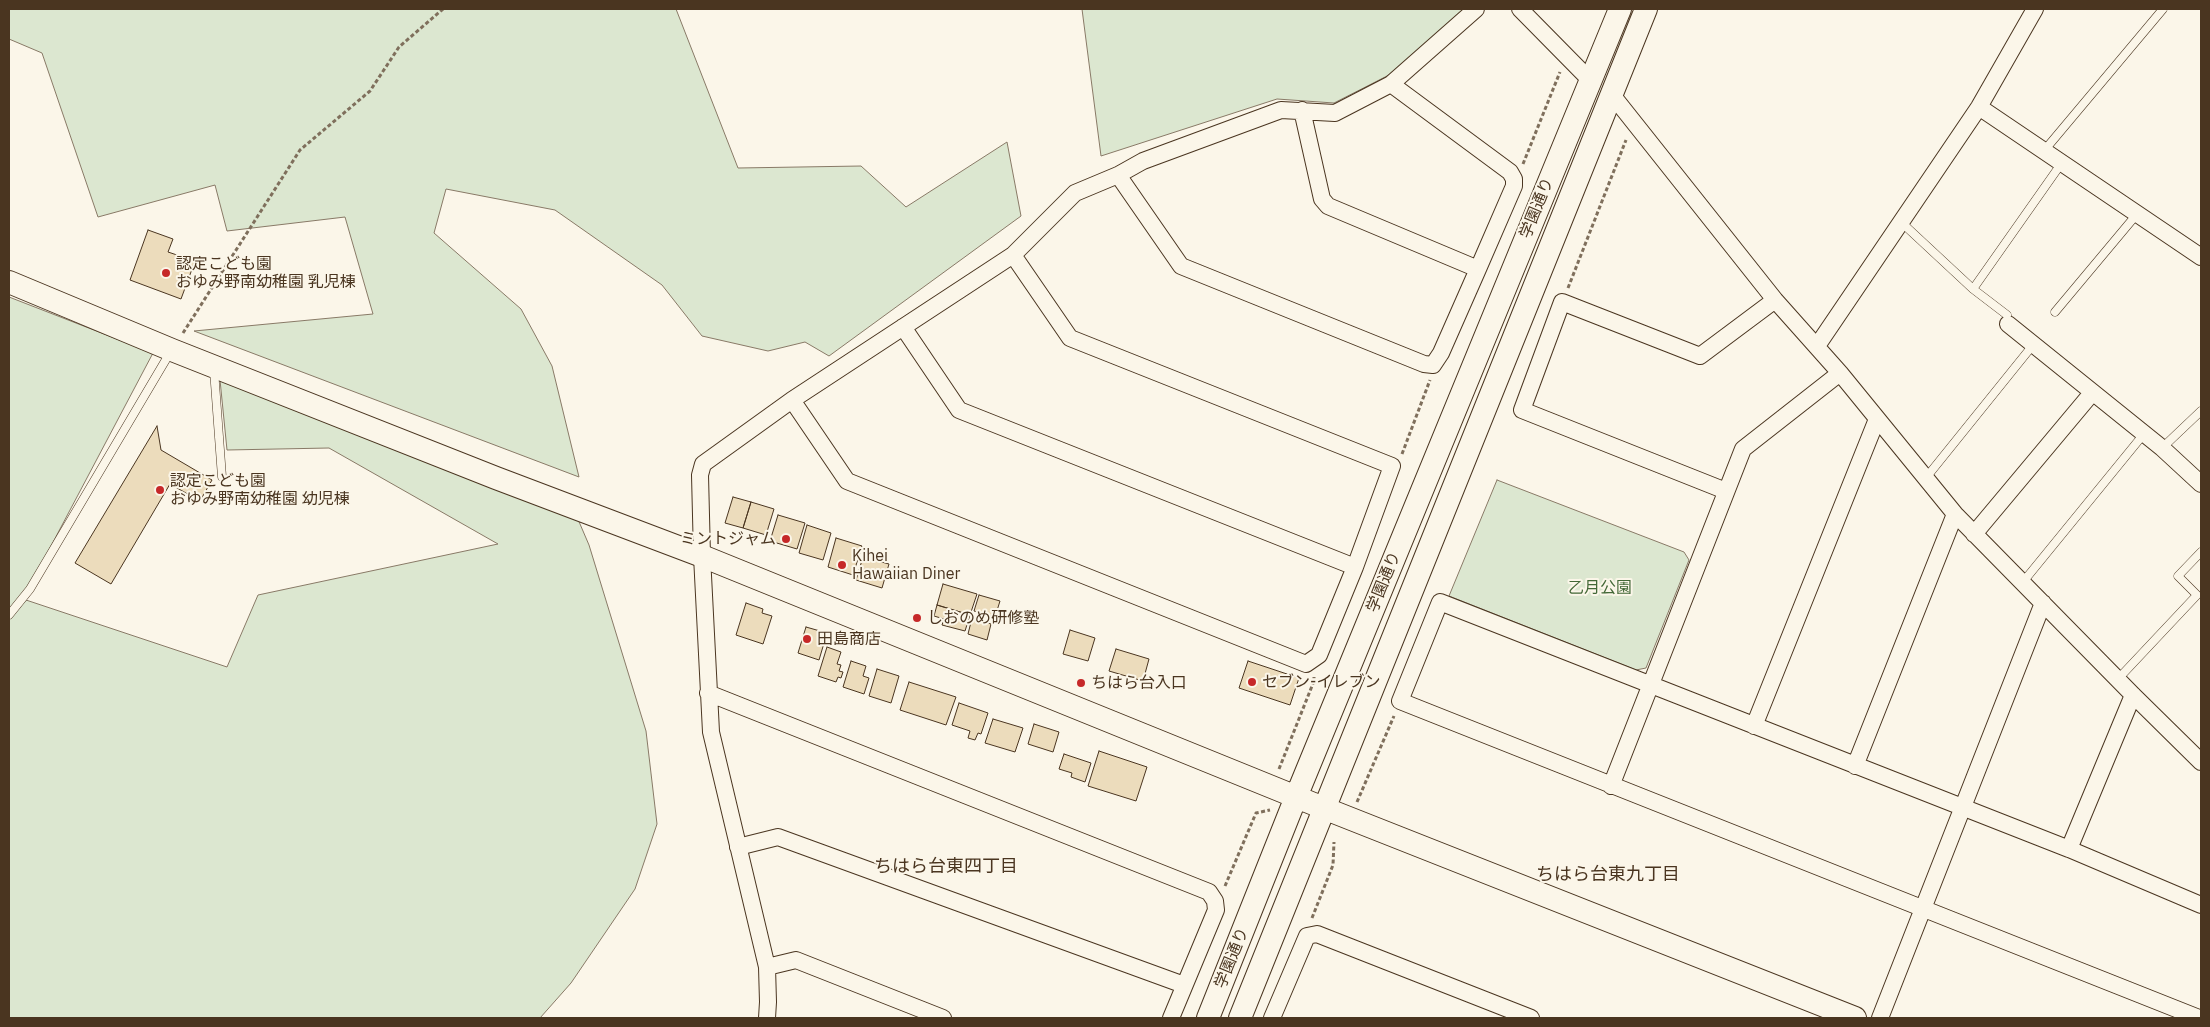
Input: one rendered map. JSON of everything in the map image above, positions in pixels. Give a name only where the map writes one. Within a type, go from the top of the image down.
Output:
[{"type":"street","points":[[766,1018],[768,1002],[767,967],[711,732],[702,556],[700,475],[704,464],[792,400],[1013,255],[1075,193],[1118,175],[1143,161],[1281,110],[1335,113],[1391,84],[1476,9]]},
{"type":"street","points":[[1520,9],[1590,80]]},
{"type":"street","name":"学園通り","points":[[1208,1018],[1296,797],[1620,9]]},
{"type":"street","name":"学園通り","points":[[1240,1018],[1613,96],[1646,9]]},
{"type":"street","points":[[1818,346],[1979,107],[2035,9]]},
{"type":"street","points":[[1118,175],[1181,266],[1424,364],[1432,365],[1441,353],[1514,186],[1514,179],[1510,172],[1391,84]]},
{"type":"street","points":[[1613,96],[1775,300],[1818,346],[1955,514],[2201,762]]},
{"type":"street","points":[[1979,107],[2201,257]]},
{"type":"street","points":[[1302,110],[1322,199],[1328,206],[1478,269]]},
{"type":"street","points":[[792,400],[847,481],[1306,664],[1314,659],[1319,655],[1355,567],[1392,466],[1070,338],[1013,255]]},
{"type":"street","points":[[9,282],[172,350],[496,478],[702,556],[1350,819],[1855,1018]]},
{"type":"street","points":[[1726,490],[1522,410],[1562,302],[1700,356],[1775,300]]},
{"type":"street","points":[[2007,320],[2032,345],[2162,448],[2201,484]]},
{"type":"street","points":[[903,327],[960,410],[1355,567]]},
{"type":"street","points":[[1611,786],[1743,449],[1840,373]]},
{"type":"street","points":[[1974,534],[2092,393]]},
{"type":"street","points":[[1754,726],[1877,420]]},
{"type":"street","points":[[1855,766],[1955,514]]},
{"type":"street","points":[[2198,1018],[1400,701],[1440,602],[2069,849],[2201,904]]},
{"type":"street","points":[[1880,1018],[2043,603]]},
{"type":"street","points":[[708,694],[1208,892],[1215,901],[1216,910],[1170,1018]]},
{"type":"street","points":[[2069,849],[2133,695]]},
{"type":"street","points":[[738,847],[778,837],[1184,986]]},
{"type":"street","points":[[1272,1018],[1307,936],[1313,935],[1326,938],[1532,1018]]},
{"type":"street","points":[[767,967],[796,960],[943,1018]]},
{"type":"lane","points":[[2043,152],[2163,9]]},
{"type":"lane","points":[[1973,289],[2061,164]]},
{"type":"lane","points":[[2055,312],[2137,214]]},
{"type":"lane","points":[[1901,222],[2007,320]]},
{"type":"lane","points":[[1925,479],[2032,345]]},
{"type":"lane","points":[[9,615],[30,589],[172,350]]},
{"type":"lane","points":[[213,366],[222,477]]},
{"type":"lane","points":[[2162,448],[2201,411]]},
{"type":"lane","points":[[2023,582],[2144,435]]},
{"type":"lane","points":[[2118,679],[2198,595],[2178,576],[2201,552]]},
{"type":"path","points":[[172,350],[300,150],[370,91],[399,47],[443,9]]},
{"type":"path","points":[[1514,179],[1520,170],[1566,56]]},
{"type":"path","points":[[1562,302],[1634,122]]},
{"type":"path","points":[[1392,466],[1400,460],[1432,376],[1432,365]]},
{"type":"path","points":[[1272,787],[1314,681],[1314,659]]},
{"type":"path","points":[[1350,819],[1400,701]]},
{"type":"path","points":[[1215,901],[1221,894],[1256,813],[1271,809]]},
{"type":"path","points":[[1313,935],[1310,922],[1333,865],[1334,842]]},
{"type":"green space","points":[[9,9],[676,9],[738,168],[861,166],[906,207],[1007,142],[1021,216],[829,356],[805,342],[768,351],[702,336],[662,285],[555,210],[446,189],[434,233],[521,309],[552,366],[579,477],[194,331],[373,314],[345,217],[227,231],[215,185],[98,217],[42,53],[9,39]]},
{"type":"green space","points":[[1082,9],[1465,9],[1391,74],[1334,103],[1277,99],[1101,156]]},
{"type":"green space","points":[[9,297],[153,353],[23,599],[227,667],[258,595],[498,544],[329,448],[227,450],[220,380],[574,510],[589,545],[646,731],[657,824],[635,889],[571,983],[540,1018],[9,1018]]},
{"type":"green space","name":"乙月公園","points":[[1497,480],[1684,552],[1689,560],[1646,668],[1636,670],[1449,596]]},
{"type":"building","points":[[148,230],[173,239],[168,252],[195,261],[181,299],[130,280]]},
{"type":"building","points":[[157,426],[161,450],[212,480],[200,501],[170,484],[111,584],[75,563]]},
{"type":"building","points":[[733,497],[751,502],[743,528],[725,523]]},
{"type":"building","points":[[751,502],[774,509],[766,535],[743,528]]},
{"type":"building","points":[[778,515],[805,523],[797,549],[770,541]]},
{"type":"building","points":[[807,525],[831,533],[823,560],[799,553]]},
{"type":"building","points":[[836,538],[862,546],[853,575],[828,567]]},
{"type":"building","points":[[863,557],[889,564],[882,588],[856,580]]},
{"type":"building","points":[[943,584],[977,594],[970,615],[937,605]]},
{"type":"building","points":[[979,595],[1000,601],[995,617],[974,611]]},
{"type":"building","points":[[746,603],[763,609],[762,613],[772,616],[763,644],[736,635]]},
{"type":"building","points":[[937,605],[970,615],[965,631],[942,625],[944,619],[934,616]]},
{"type":"building","points":[[972,618],[991,624],[987,640],[968,634]]},
{"type":"building","points":[[806,627],[827,633],[819,660],[798,653]]},
{"type":"building","points":[[1070,630],[1095,638],[1088,661],[1063,654]]},
{"type":"building","points":[[827,647],[841,652],[837,664],[841,665],[839,671],[843,672],[841,678],[838,677],[836,682],[818,676]]},
{"type":"building","points":[[1116,649],[1149,659],[1143,681],[1109,671]]},
{"type":"building","points":[[851,661],[866,666],[863,676],[869,678],[864,694],[843,687]]},
{"type":"building","points":[[1248,661],[1299,678],[1290,705],[1239,688]]},
{"type":"building","points":[[877,669],[899,676],[891,703],[869,696]]},
{"type":"building","points":[[909,682],[956,697],[946,725],[900,710]]},
{"type":"building","points":[[959,703],[988,713],[981,734],[978,733],[975,740],[968,738],[970,731],[952,725]]},
{"type":"building","points":[[993,719],[1023,728],[1015,752],[985,743]]},
{"type":"building","points":[[1034,724],[1059,732],[1053,752],[1028,744]]},
{"type":"building","points":[[1099,751],[1147,767],[1136,801],[1088,786]]},
{"type":"building","points":[[1064,754],[1091,763],[1085,782],[1071,777],[1072,773],[1059,769]]},
{"type":"place","name":"認定こども園 おゆみ野南幼稚園 乳児棟","points":[[166,273]]},
{"type":"place","name":"認定こども園 おゆみ野南幼稚園 幼児棟","points":[[160,490]]},
{"type":"place","name":"ミントジャム","points":[[786,539]]},
{"type":"place","name":"Kihei Hawaiian Diner","points":[[842,565]]},
{"type":"place","name":"しおのめ研修塾","points":[[917,618]]},
{"type":"place","name":"田島商店","points":[[807,639]]},
{"type":"place","name":"セブン-イレブン","points":[[1252,682]]},
{"type":"place","name":"ちはら台入口","points":[[1081,683]]},
{"type":"district","name":"ちはら台東四丁目","points":[[946,867]]},
{"type":"district","name":"ちはら台東九丁目","points":[[1608,875]]}]
